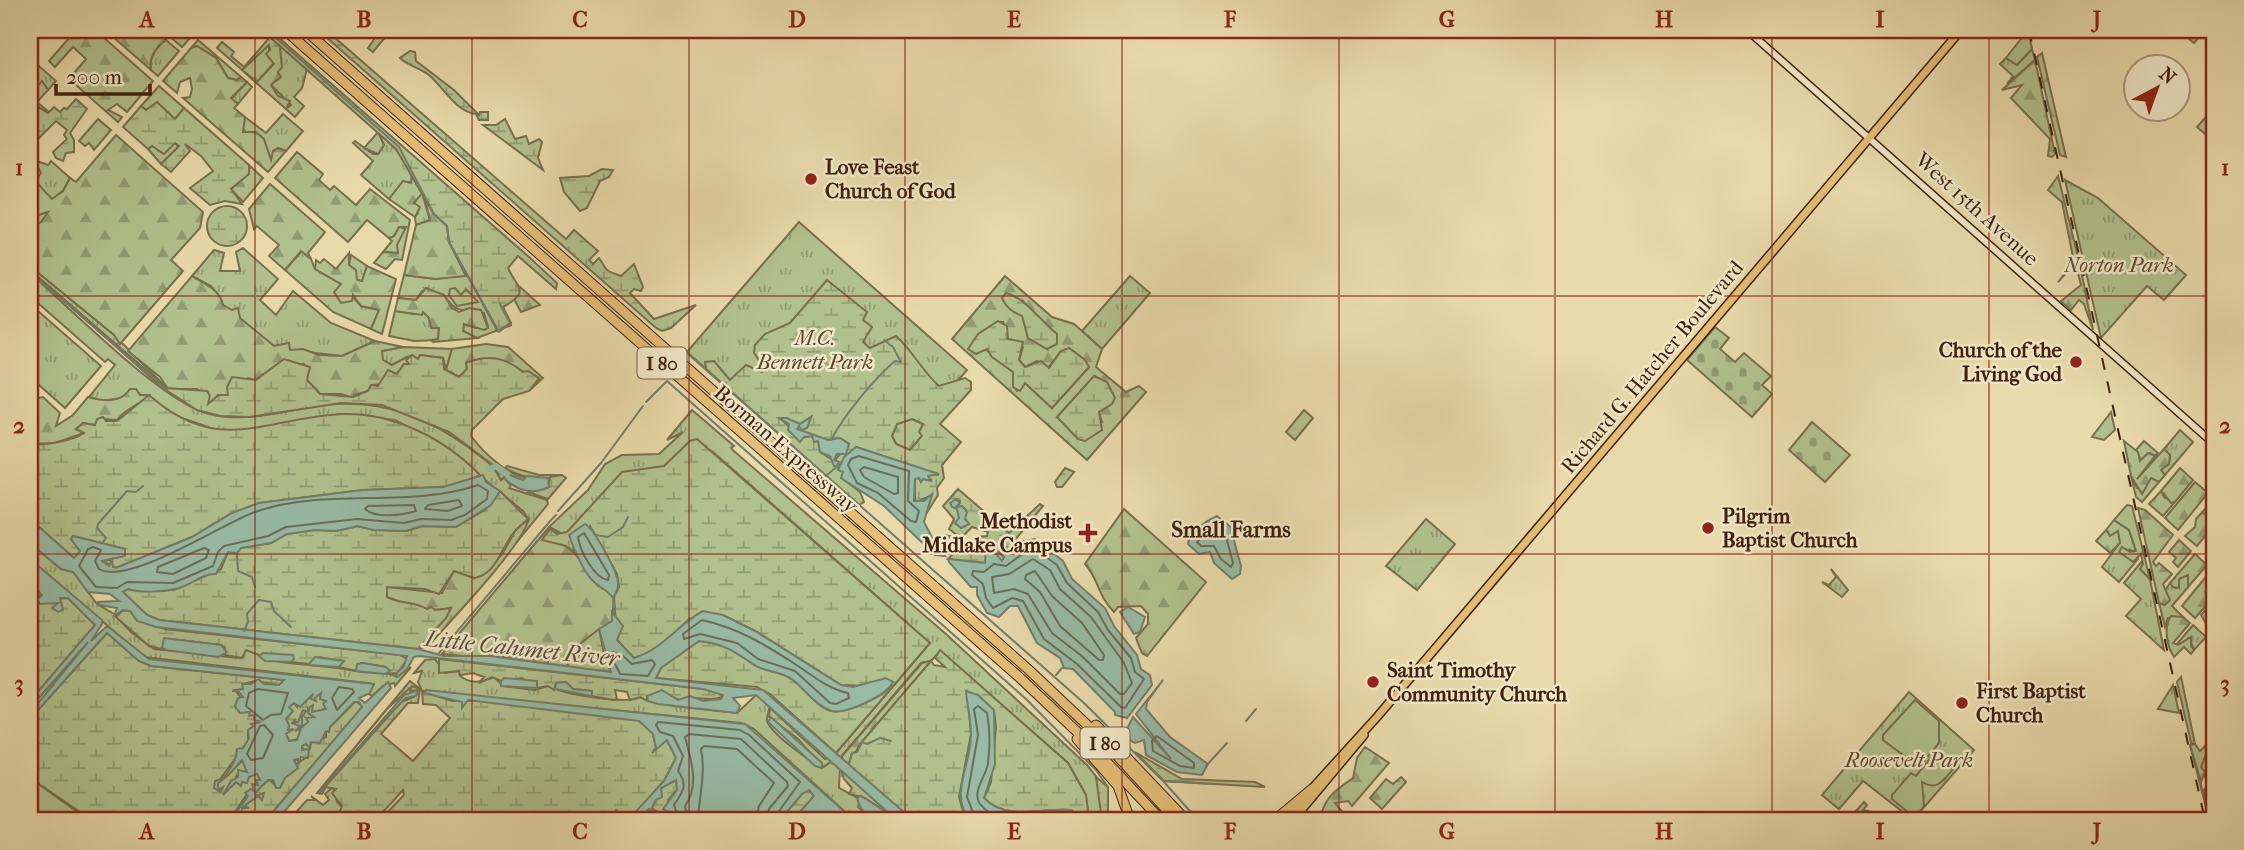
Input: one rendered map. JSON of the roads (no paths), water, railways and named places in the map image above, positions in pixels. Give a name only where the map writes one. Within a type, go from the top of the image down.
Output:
[{"type":"highway","name":"Borman Expressway","points":[[285,30],[1040,696],[1161,820]]},
{"type":"highway","name":"Borman Expressway","points":[[305,30],[1029,670],[1111,748],[1176,820]]},
{"type":"highway","points":[[1029,670],[1084,714],[1186,820]]},
{"type":"highway","points":[[1040,696],[1118,786],[1130,820]]},
{"type":"highway","points":[[1275,820],[1312,789]]},
{"type":"highway","points":[[1164,795],[1195,820]]},
{"type":"main road","name":"West 15th Avenue","points":[[1747,30],[2214,444]]},
{"type":"main road","name":"Richard G. Hatcher Boulevard","points":[[1285,820],[1369,727],[1961,30]]},
{"type":"main road","name":"Richard G. Hatcher Boulevard","points":[[1294,819],[1359,743],[1369,727]]},
{"type":"water","points":[[811,417],[807,428],[801,430],[799,426],[797,429],[828,440],[840,438],[849,444],[846,454],[837,454],[834,460],[839,462],[837,466],[834,466],[830,456],[820,452],[818,441],[814,442],[812,436],[804,437],[800,442],[788,430],[789,424],[779,418],[787,418],[800,424]]},
{"type":"water","points":[[856,447],[939,474],[928,476],[931,481],[923,479],[921,482],[919,478],[915,479],[914,501],[924,501],[932,494],[924,522],[936,545],[946,535],[950,536],[939,548],[945,556],[935,555],[884,506],[841,478],[843,472],[838,470],[844,457]]},
{"type":"water","points":[[507,474],[523,480],[527,476],[548,478],[549,487],[537,491],[520,489],[504,478]]},
{"type":"water","points":[[483,475],[486,482],[500,491],[491,505],[456,527],[422,526],[406,531],[373,530],[358,526],[336,531],[315,530],[287,534],[271,543],[241,548],[237,553],[228,552],[216,574],[181,587],[151,592],[128,589],[123,592],[147,615],[159,620],[418,649],[444,656],[490,656],[611,672],[599,629],[612,621],[612,612],[623,626],[617,640],[634,658],[662,643],[703,611],[723,615],[755,631],[841,685],[853,687],[886,678],[893,682],[882,693],[865,703],[846,710],[832,711],[816,702],[788,677],[758,667],[721,646],[699,641],[661,668],[656,678],[763,690],[913,820],[898,820],[894,816],[894,820],[880,819],[865,813],[857,798],[861,796],[891,815],[756,695],[733,698],[740,706],[737,713],[658,704],[648,701],[647,696],[662,690],[678,700],[690,696],[703,701],[721,699],[723,695],[703,689],[419,656],[414,657],[407,669],[397,677],[395,675],[404,666],[407,656],[156,627],[137,621],[130,611],[123,610],[114,616],[117,608],[99,605],[98,602],[119,601],[110,594],[88,592],[73,572],[61,569],[30,543],[30,519],[74,558],[80,551],[71,539],[73,536],[125,549],[125,556],[102,561],[109,566],[112,560],[113,567],[116,568],[192,537],[232,513],[259,503],[363,490],[443,487]]},
{"type":"water","points":[[956,499],[960,503],[956,507],[962,506],[967,512],[965,519],[969,524],[961,528],[955,523],[959,518],[957,509],[950,503]]},
{"type":"water","points":[[1217,516],[1230,526],[1241,566],[1240,574],[1232,579],[1214,563],[1210,552],[1199,554],[1188,544],[1195,531]]},
{"type":"water","points":[[585,524],[599,542],[614,570],[618,585],[613,598],[588,575],[571,541],[569,535]]},
{"type":"water","points":[[1035,539],[1063,561],[1072,579],[1105,608],[1114,626],[1137,655],[1141,669],[1150,675],[1152,685],[1127,718],[1115,715],[1073,669],[1064,668],[1060,658],[1037,643],[1018,606],[1010,606],[999,617],[987,613],[977,595],[977,587],[971,587],[948,559],[985,563],[986,541],[990,551],[994,551],[1002,561],[1004,557],[999,552],[1005,553],[1004,549],[1007,547],[1009,551],[1018,550],[1025,541]]},
{"type":"water","points":[[30,559],[102,620],[91,641],[107,626],[149,659],[374,684],[370,693],[359,698],[365,703],[388,682],[391,688],[277,820],[266,820],[362,707],[359,702],[354,702],[330,727],[329,732],[326,731],[320,743],[311,742],[310,748],[306,744],[302,746],[302,750],[309,749],[308,758],[301,757],[299,763],[298,759],[294,760],[298,768],[285,778],[280,788],[276,788],[273,780],[268,780],[255,793],[256,796],[264,793],[262,800],[258,796],[244,806],[249,808],[242,808],[242,812],[237,813],[239,818],[230,820],[231,812],[237,811],[248,796],[245,793],[251,789],[254,791],[252,784],[258,785],[256,780],[260,780],[257,774],[249,777],[247,783],[242,782],[241,786],[236,782],[223,795],[231,781],[238,777],[238,770],[247,772],[242,760],[228,776],[218,783],[218,790],[223,787],[221,792],[214,788],[215,781],[224,778],[236,757],[237,749],[243,748],[249,738],[248,730],[254,726],[251,724],[261,722],[254,720],[254,715],[249,716],[250,712],[240,713],[235,707],[238,698],[243,697],[238,691],[232,691],[243,689],[242,684],[251,684],[258,679],[264,684],[279,685],[284,680],[151,666],[139,661],[107,633],[30,719],[30,713],[88,642],[30,708],[30,701],[95,625],[68,598],[60,598],[63,610],[58,612],[52,608],[58,603],[40,604],[37,600],[42,595],[30,583]],"holes":[[[321,693],[320,699],[326,701],[323,704],[326,709],[312,712],[313,705],[310,707],[308,713],[314,717],[306,718],[308,722],[302,727],[302,717],[306,711],[303,710],[298,722],[294,722],[296,719],[292,723],[300,726],[295,731],[301,728],[297,740],[289,741],[286,734],[294,729],[288,730],[286,719],[293,711],[289,707],[294,703],[300,707],[313,694],[311,699],[316,701],[315,698]]]},
{"type":"water","points":[[1128,607],[1145,617],[1140,632],[1134,634],[1120,612]]},
{"type":"water","points":[[164,638],[221,645],[227,652],[218,657],[166,650],[162,648]]},
{"type":"water","points":[[263,653],[293,655],[294,659],[291,662],[265,661],[259,656]]},
{"type":"water","points":[[315,657],[344,661],[339,667],[308,665]]},
{"type":"water","points":[[357,664],[386,667],[390,671],[385,674],[356,671]]},
{"type":"water","points":[[504,678],[537,681],[537,688],[501,686]]},
{"type":"water","points":[[1163,680],[1147,702],[1146,709],[1170,737],[1208,764],[1202,775],[1177,772],[1146,755],[1144,740],[1135,743],[1126,738],[1125,733],[1133,717],[1171,759],[1136,714]]},
{"type":"water","points":[[566,682],[573,689],[592,691],[592,696],[555,689],[556,683]]},
{"type":"water","points":[[418,690],[416,696],[406,698],[393,711],[319,793],[404,695]]},
{"type":"water","points":[[426,690],[745,724],[854,820],[793,820],[814,796],[809,790],[802,794],[780,820],[671,820],[670,813],[663,809],[677,790],[676,780],[661,788],[662,797],[656,800],[652,808],[659,813],[649,809],[636,820],[615,820],[613,816],[616,810],[630,818],[664,781],[676,758],[667,740],[652,753],[656,748],[653,734],[639,721],[468,700],[462,708],[462,702],[424,693]]},
{"type":"water","points":[[966,691],[978,695],[994,710],[995,764],[984,798],[1003,810],[1014,812],[1071,810],[1081,820],[969,818],[961,799],[971,734]]},
{"type":"water","points":[[771,717],[822,763],[822,768],[815,766],[768,722]]},
{"type":"waterway","points":[[267,30],[399,147],[434,214],[447,226],[449,242],[499,332],[510,323],[500,304]]},
{"type":"waterway","points":[[30,272],[167,390]]},
{"type":"waterway","points":[[831,440],[869,387],[895,361],[901,362],[893,347],[884,340]]},
{"type":"waterway","points":[[688,354],[1084,703],[1163,781],[1212,784]]},
{"type":"waterway","points":[[646,402],[667,381],[1026,699],[1096,770],[1108,787]]},
{"type":"waterway","points":[[558,511],[601,463],[643,406]]},
{"type":"waterway","points":[[827,475],[840,464]]},
{"type":"waterway","name":"Little Calumet River","points":[[490,469],[496,466],[507,474]]},
{"type":"waterway","points":[[103,542],[106,538],[97,528],[98,524],[127,491],[136,492],[143,486]]},
{"type":"waterway","points":[[552,519],[556,515]]},
{"type":"waterway","points":[[596,535],[608,537],[623,527],[628,517]]},
{"type":"waterway","points":[[439,653],[551,520]]},
{"type":"waterway","points":[[237,553],[238,571],[252,577],[255,587]]},
{"type":"waterway","points":[[613,597],[615,611]]},
{"type":"waterway","points":[[244,631],[248,622],[247,614],[259,600],[271,602],[274,611],[291,627]]},
{"type":"waterway","points":[[1056,675],[1062,668]]},
{"type":"waterway","points":[[1246,721],[1256,709]]},
{"type":"waterway","points":[[849,763],[852,753],[857,752],[862,742],[867,744],[880,738],[891,741]]},
{"type":"waterway","points":[[1206,766],[1227,743]]},
{"type":"waterway","points":[[1164,782],[1189,810],[1207,820]]},
{"type":"waterway","points":[[947,820],[964,811]]},
{"type":"waterway","points":[[1138,820],[1139,812],[1147,820]]},
{"type":"railway","points":[[2029,30],[2205,820]]},
{"type":"railway","points":[[2206,30],[2214,38]]},
{"type":"place","name":"Love Feast Church of God","points":[[811,179]]},
{"type":"place","name":"Church of the Living God","points":[[2076,362]]},
{"type":"place","name":"Pilgrim Baptist Church","points":[[1708,528]]},
{"type":"place","name":"Methodist Midlake Campus","points":[[1088,533]]},
{"type":"place","name":"Saint Timothy Community Church","points":[[1373,682]]},
{"type":"place","name":"First Baptist Church","points":[[1962,703]]},
{"type":"district","name":"Small Farms","points":[[1231,529]]},
{"type":"park label","name":"Norton Park","points":[[2119,265]]},
{"type":"park label","name":"M.C. Bennett Park","points":[[815,350]]},
{"type":"park label","name":"Roosevelt Park","points":[[1909,760]]}]
